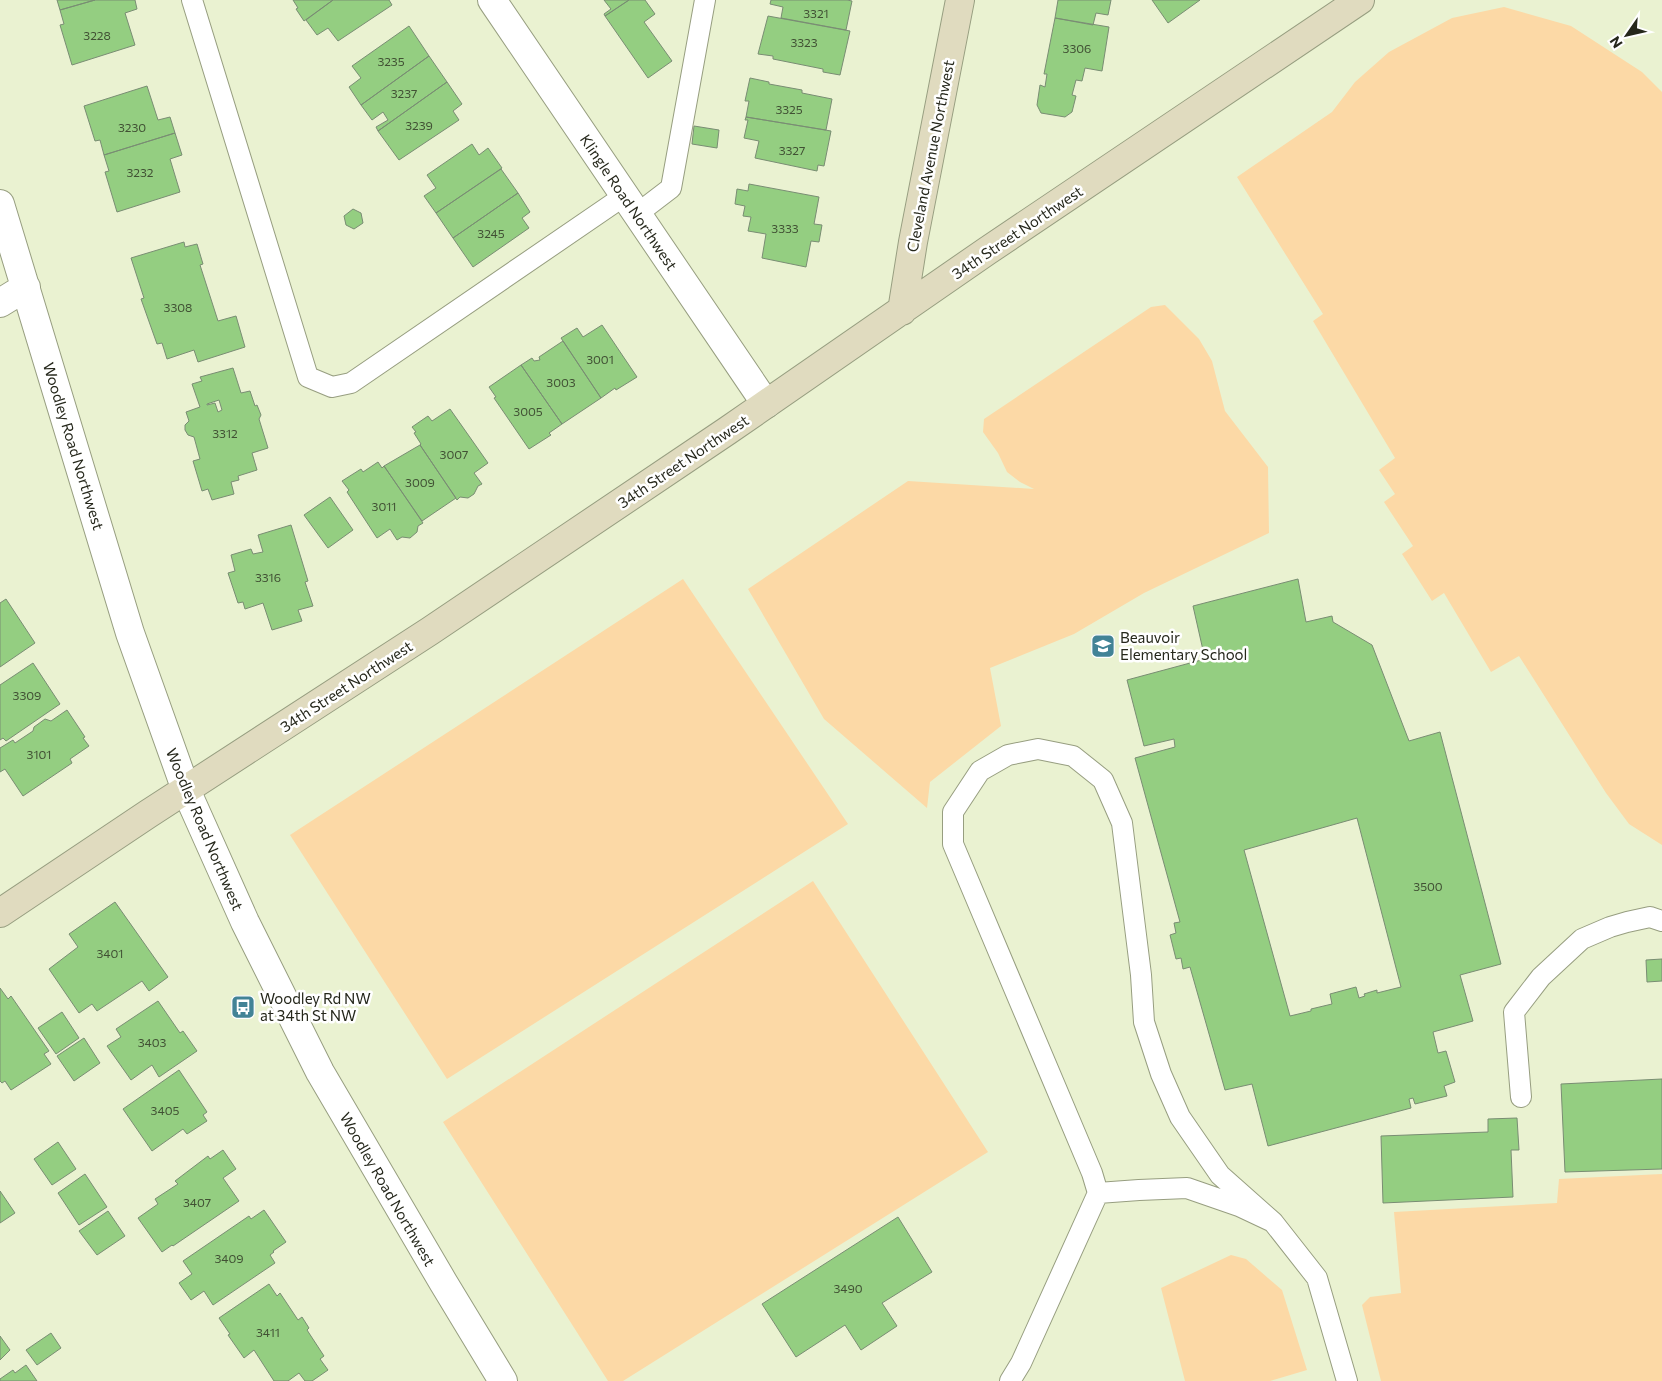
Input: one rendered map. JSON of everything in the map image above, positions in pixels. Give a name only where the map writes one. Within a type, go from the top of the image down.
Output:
[{"type":"main road","name":"Cleveland Avenue Northwest","points":[[902,311],[960,0]]},
{"type":"main road","name":"34th Street Northwest","points":[[0,914],[430,631],[766,404],[987,251],[1360,0]]},
{"type":"street","name":"Klingle Road Northwest","points":[[492,0],[766,404]]},
{"type":"street","name":"Woodley Road Northwest","points":[[0,204],[130,633],[186,790],[245,922],[320,1072],[503,1381]]},
{"type":"street","points":[[0,303],[26,287]]},
{"type":"lane","points":[[192,0],[308,378],[332,387],[351,383],[631,205],[671,188],[706,0]]},
{"type":"lane","points":[[1010,1381],[1021,1362],[1098,1194],[1092,1173],[953,844],[953,812],[980,771],[1008,755],[1038,749],[1073,756],[1102,780],[1122,823],[1141,975],[1144,1022],[1161,1074],[1180,1117],[1220,1175],[1273,1222],[1318,1278],[1347,1381]]},
{"type":"lane","points":[[1522,1097],[1514,1012],[1541,977],[1582,939],[1610,926],[1650,917],[1662,921]]},
{"type":"lane","points":[[1098,1194],[1188,1188],[1239,1206],[1273,1222]]},
{"type":"shaded area","points":[[1504,7],[1571,26],[1642,72],[1662,92],[1662,845],[1629,824],[1606,793],[1519,656],[1491,672],[1444,593],[1432,601],[1402,554],[1413,546],[1384,502],[1395,494],[1379,470],[1395,458],[1313,321],[1323,314],[1237,177],[1332,112],[1355,82],[1389,52],[1452,18]]},
{"type":"shaded area","points":[[1165,305],[1199,339],[1212,361],[1225,411],[1268,467],[1269,533],[1144,593],[1074,634],[990,668],[1001,726],[930,782],[927,808],[824,719],[748,589],[908,481],[1034,489],[1020,482],[1007,472],[998,453],[983,432],[984,419],[1151,307]]},
{"type":"shaded area","points":[[683,579],[848,824],[447,1079],[290,835]]},
{"type":"shaded area","points":[[813,881],[988,1152],[623,1381],[608,1381],[443,1122]]},
{"type":"shaded area","points":[[1662,1174],[1662,1381],[1381,1381],[1362,1305],[1370,1297],[1401,1293],[1394,1212],[1557,1203],[1559,1179]]},
{"type":"shaded area","points":[[1231,1255],[1246,1259],[1282,1290],[1307,1370],[1270,1381],[1185,1381],[1161,1288]]},
{"type":"building","points":[[57,0],[95,0],[60,10]]},
{"type":"building","points":[[95,0],[135,0],[137,9],[125,13],[135,45],[72,65],[60,25],[64,24],[60,10]]},
{"type":"building","points":[[293,0],[333,0],[304,21],[296,9],[298,8]]},
{"type":"building","points":[[333,0],[389,0],[392,5],[338,41],[328,28],[317,35],[306,20]]},
{"type":"building","points":[[604,0],[629,0],[605,16],[604,14],[611,9]]},
{"type":"building","points":[[629,0],[645,0],[655,14],[644,22],[672,61],[648,78],[605,16]]},
{"type":"building","points":[[771,0],[852,1],[846,30],[781,18],[783,7],[770,4]]},
{"type":"building","points":[[1058,0],[1111,0],[1108,15],[1096,13],[1093,25],[1055,18]]},
{"type":"building","points":[[1152,0],[1200,0],[1168,23]]},
{"type":"building","points":[[768,16],[850,31],[840,75],[823,72],[823,69],[773,59],[773,56],[758,54]]},
{"type":"building","points":[[1055,18],[1109,27],[1102,71],[1085,68],[1082,81],[1076,80],[1072,95],[1076,96],[1072,112],[1065,117],[1041,113],[1037,105],[1040,85],[1045,87],[1047,74],[1044,74]]},
{"type":"building","points":[[409,26],[429,56],[361,105],[349,87],[361,78],[352,66]]},
{"type":"building","points":[[429,56],[447,82],[378,131],[376,127],[388,120],[383,112],[372,120],[361,105]]},
{"type":"building","points":[[750,78],[769,82],[769,84],[802,90],[802,93],[832,99],[826,130],[746,117],[749,101],[745,101]]},
{"type":"building","points":[[447,82],[462,104],[453,111],[459,120],[399,160],[378,131]]},
{"type":"building","points":[[147,86],[158,120],[170,117],[175,133],[104,155],[100,140],[95,141],[84,106]]},
{"type":"building","points":[[746,117],[831,131],[824,166],[818,165],[817,171],[755,158],[759,141],[744,138],[748,120],[745,120]]},
{"type":"building","points":[[694,126],[719,130],[717,148],[692,144]]},
{"type":"building","points":[[175,133],[182,155],[170,159],[180,192],[117,212],[105,172],[109,171],[104,155]]},
{"type":"building","points":[[472,144],[479,155],[488,148],[502,168],[436,213],[424,196],[436,188],[427,175]]},
{"type":"building","points":[[501,169],[518,193],[453,238],[436,213]]},
{"type":"building","points":[[749,184],[819,197],[814,224],[822,225],[819,242],[811,241],[806,267],[762,258],[766,234],[748,231],[751,217],[743,216],[745,206],[735,204],[737,189],[748,191]]},
{"type":"building","points":[[518,193],[530,212],[522,218],[529,228],[473,267],[453,238]]},
{"type":"building","points":[[353,209],[361,213],[363,223],[354,229],[346,225],[344,216]]},
{"type":"building","points":[[184,242],[185,247],[197,244],[203,264],[200,265],[218,321],[236,316],[245,347],[198,362],[194,350],[167,359],[162,343],[157,344],[141,299],[144,298],[131,258]]},
{"type":"building","points":[[602,325],[637,377],[616,390],[615,388],[601,398],[561,338],[577,328],[583,337]]},
{"type":"building","points":[[563,341],[601,398],[562,424],[521,365],[532,358],[534,361],[540,360],[539,357]]},
{"type":"building","points":[[521,365],[562,424],[549,433],[551,435],[529,449],[494,398],[496,397],[489,387]]},
{"type":"building","points":[[233,368],[241,393],[250,391],[255,406],[257,405],[261,415],[259,419],[268,448],[252,453],[257,470],[238,476],[239,480],[231,482],[234,494],[212,500],[208,489],[202,491],[193,461],[200,459],[194,437],[188,435],[185,430],[185,425],[189,421],[186,412],[200,407],[192,384],[202,381],[200,377]],"holes":[[[219,400],[222,410],[218,412],[215,403],[207,404]]]},
{"type":"building","points":[[450,409],[488,463],[474,473],[482,484],[478,486],[474,494],[468,498],[460,497],[457,500],[420,445],[414,433],[416,432],[412,427],[428,416],[432,421]]},
{"type":"building","points":[[420,445],[456,498],[422,521],[384,466]]},
{"type":"building","points":[[378,462],[382,468],[384,466],[423,523],[418,526],[417,532],[410,538],[402,537],[397,540],[390,529],[377,538],[342,481],[361,469],[363,472]]},
{"type":"building","points":[[330,497],[353,530],[328,548],[304,515]]},
{"type":"building","points":[[291,525],[308,581],[305,582],[313,606],[298,610],[302,621],[272,630],[263,603],[245,609],[243,602],[238,603],[228,573],[235,571],[231,555],[251,549],[253,554],[263,552],[258,535]]},
{"type":"building","points":[[1298,579],[1306,622],[1332,616],[1333,622],[1372,645],[1409,741],[1440,732],[1501,964],[1460,975],[1473,1021],[1433,1032],[1438,1053],[1446,1051],[1455,1082],[1444,1086],[1447,1096],[1415,1104],[1413,1098],[1409,1099],[1411,1108],[1268,1146],[1252,1084],[1225,1090],[1190,967],[1183,969],[1181,958],[1176,959],[1170,935],[1176,933],[1174,923],[1180,922],[1135,758],[1175,747],[1174,739],[1144,746],[1127,680],[1205,659],[1193,606]],"holes":[[[1357,818],[1401,987],[1377,993],[1377,990],[1364,994],[1365,996],[1359,998],[1356,987],[1330,994],[1332,1004],[1290,1016],[1244,850]]]},
{"type":"building","points":[[6,599],[35,643],[0,667],[0,603]]},
{"type":"building","points":[[33,663],[60,704],[6,741],[3,738],[0,740],[0,685]]},
{"type":"building","points":[[67,710],[89,746],[70,759],[72,763],[23,796],[5,769],[0,772],[0,748],[13,740],[15,743],[33,731],[34,727],[45,719],[51,721]]},
{"type":"building","points":[[115,902],[168,977],[149,991],[142,981],[97,1011],[92,1004],[79,1013],[49,969],[78,947],[69,934]]},
{"type":"building","points":[[1662,959],[1662,981],[1647,982],[1646,960]]},
{"type":"building","points":[[0,988],[8,999],[11,996],[49,1051],[44,1054],[51,1064],[11,1090],[5,1081],[2,1083],[0,1081]]},
{"type":"building","points":[[158,1001],[180,1033],[183,1031],[197,1051],[159,1077],[152,1065],[131,1080],[107,1046],[121,1037],[116,1029]]},
{"type":"building","points":[[62,1012],[79,1038],[56,1054],[38,1028]]},
{"type":"building","points":[[84,1038],[100,1063],[74,1081],[57,1056]]},
{"type":"building","points":[[179,1070],[207,1112],[203,1115],[207,1121],[187,1134],[183,1129],[152,1151],[123,1109]]},
{"type":"building","points":[[1662,1079],[1662,1169],[1565,1172],[1561,1084]]},
{"type":"building","points":[[1517,1118],[1519,1150],[1511,1150],[1513,1197],[1383,1203],[1381,1136],[1488,1132],[1488,1119]]},
{"type":"building","points":[[58,1142],[76,1169],[52,1185],[34,1159]]},
{"type":"building","points":[[223,1150],[236,1169],[223,1178],[239,1201],[162,1252],[138,1218],[158,1204],[155,1199],[178,1184],[175,1181],[208,1156],[210,1159]]},
{"type":"building","points":[[85,1174],[107,1207],[79,1225],[58,1193]]},
{"type":"building","points":[[0,1191],[15,1213],[0,1223]]},
{"type":"building","points":[[264,1210],[286,1242],[270,1255],[275,1263],[213,1305],[204,1291],[191,1300],[179,1283],[192,1274],[183,1261],[249,1216],[251,1219]]},
{"type":"building","points":[[108,1211],[125,1236],[97,1255],[79,1231]]},
{"type":"building","points":[[898,1217],[932,1272],[882,1303],[897,1326],[861,1350],[845,1325],[796,1357],[762,1304]]},
{"type":"building","points":[[269,1284],[277,1296],[280,1293],[298,1320],[302,1317],[309,1328],[307,1330],[324,1356],[320,1359],[328,1370],[312,1381],[305,1381],[299,1373],[288,1381],[274,1381],[254,1350],[244,1358],[219,1318]]},
{"type":"building","points":[[51,1333],[61,1348],[37,1365],[26,1350]]},
{"type":"building","points":[[0,1336],[10,1350],[0,1360]]},
{"type":"building","points":[[26,1365],[37,1381],[0,1381],[0,1379],[13,1370],[15,1373]]},
{"type":"place","name":"Beauvoir Elementary School","points":[[1103,646]]},
{"type":"place","name":"Woodley Rd NW at 34th St NW","points":[[243,1007]]}]
